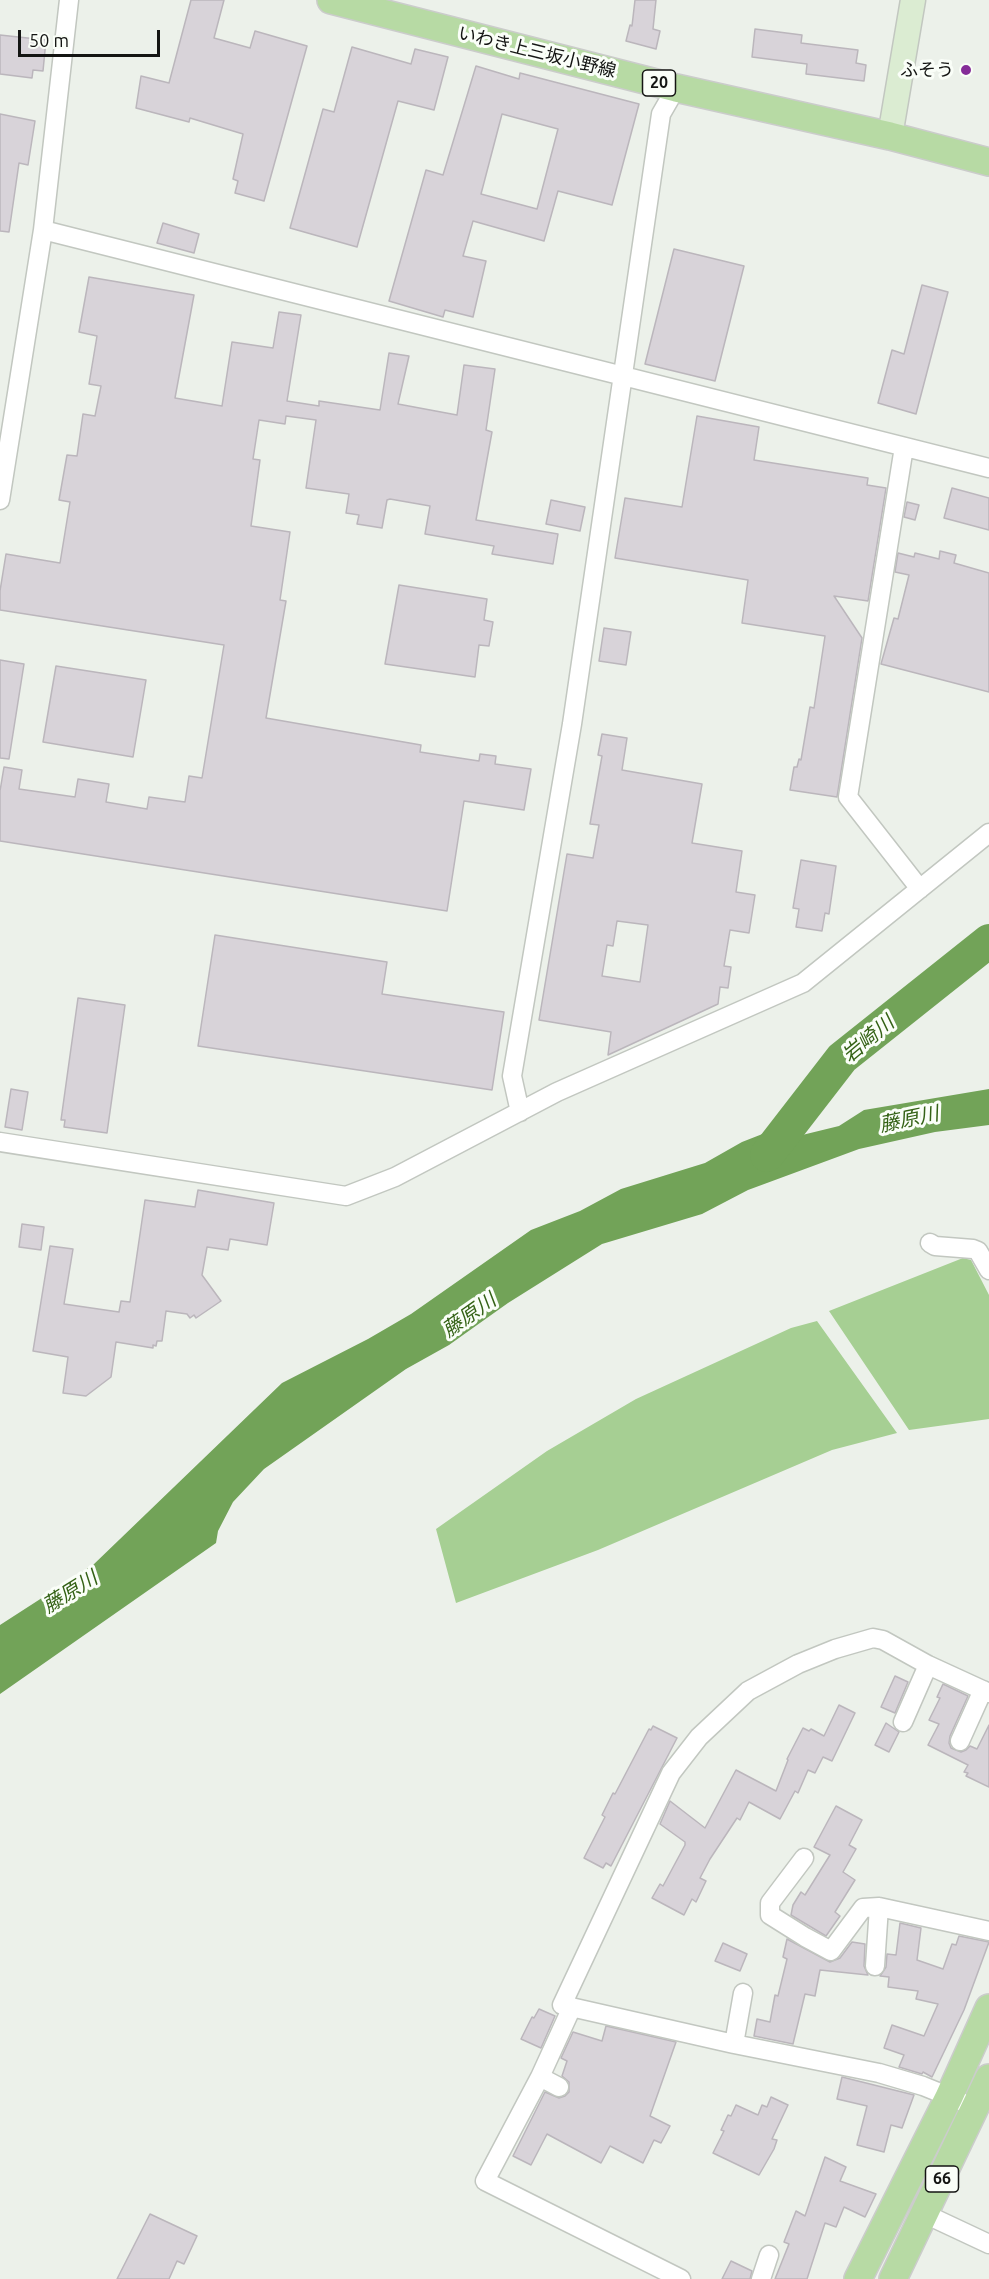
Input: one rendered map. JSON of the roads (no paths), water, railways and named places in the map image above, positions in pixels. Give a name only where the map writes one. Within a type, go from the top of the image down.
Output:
[{"type":"main road","name":"いわき上三坂小野線","points":[[331,0],[676,88],[890,136],[989,162]]},
{"type":"main road","name":"66","points":[[858,2279],[949,2097],[989,2008]]},
{"type":"main road","name":"66","points":[[893,2279],[989,2078]]},
{"type":"street","points":[[0,500],[43,230],[69,0]]},
{"type":"street","points":[[890,136],[913,0]]},
{"type":"street","points":[[520,1112],[512,1076],[572,724],[662,114],[676,88]]},
{"type":"street","points":[[43,230],[989,468]]},
{"type":"street","points":[[904,447],[848,797],[920,889]]},
{"type":"street","points":[[0,1142],[346,1196],[395,1177],[557,1092],[803,983],[989,833]]},
{"type":"street","points":[[930,1243],[935,1246],[978,1251],[989,1270]]},
{"type":"street","points":[[960,1741],[986,1691],[928,1665],[883,1640],[864,1640],[798,1664],[748,1691],[699,1737],[671,1773],[562,2005],[734,2044],[879,2073],[923,2086],[975,2107]]},
{"type":"street","points":[[903,1722],[928,1665]]},
{"type":"street","points":[[804,1858],[770,1903],[770,1915],[831,1951],[863,1908],[879,1907],[989,1931]]},
{"type":"street","points":[[876,1966],[879,1907]]},
{"type":"street","points":[[734,2044],[743,1993]]},
{"type":"street","points":[[572,2007],[540,2077],[485,2181],[681,2279]]},
{"type":"street","points":[[540,2077],[559,2087]]},
{"type":"street","points":[[925,2214],[989,2244]]},
{"type":"street","points":[[761,2279],[769,2255]]},
{"type":"water","name":"藤原川","points":[[989,1089],[989,1125],[935,1132],[859,1149],[748,1190],[702,1214],[602,1244],[508,1303],[449,1345],[406,1369],[264,1469],[233,1502],[218,1531],[216,1543],[0,1694],[0,1625],[93,1565],[282,1383],[411,1314],[531,1230],[580,1211],[621,1189],[705,1163],[742,1142],[765,1133],[794,1137],[839,1126],[864,1110]]},
{"type":"waterway","name":"岩崎川","points":[[767,1155],[842,1058],[989,941]]},
{"type":"place","name":"ふそう","points":[[966,70]]}]
